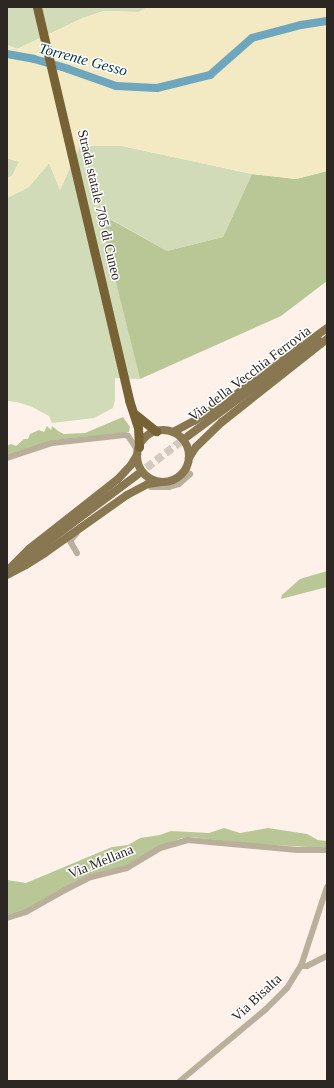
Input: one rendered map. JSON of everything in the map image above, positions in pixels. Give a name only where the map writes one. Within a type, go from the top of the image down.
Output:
[{"type":"highway","name":"Strada statale 705 di Cuneo","points":[[37,7],[129,400],[138,427],[138,451]]},
{"type":"highway","points":[[132,410],[140,420],[156,431]]},
{"type":"main road","points":[[172,432],[194,421],[230,398],[327,328]]},
{"type":"main road","name":"Via della Vecchia Ferrovia","points":[[188,436],[327,333]]},
{"type":"main road","points":[[7,573],[45,553],[127,495],[148,484],[177,478],[185,470],[189,458],[196,447],[222,422],[327,339]]},
{"type":"main road","points":[[7,573],[29,549],[118,479],[131,465],[146,437],[156,431],[172,432],[180,436],[185,442],[189,458]]},
{"type":"main road","points":[[138,451],[140,467],[144,474],[150,479],[162,482]]},
{"type":"main road","points":[[7,573],[137,475]]},
{"type":"street","points":[[7,458],[52,443],[125,435],[128,436],[138,451]]},
{"type":"street","points":[[77,553],[70,541],[73,536],[142,490],[154,486],[169,487],[182,482],[190,474],[185,470]]},
{"type":"street","name":"Via Mellana","points":[[7,918],[26,912],[65,890],[91,878],[127,868],[160,848],[188,840],[298,850],[327,850]]},
{"type":"street","name":"Via Bisalta","points":[[180,1081],[279,997],[294,979],[301,966],[327,887]]},
{"type":"street","points":[[301,966],[307,966],[327,956]]},
{"type":"green space","points":[[7,7],[148,7],[139,12],[104,11],[83,18],[17,49],[7,45]]},
{"type":"green space","points":[[79,146],[122,146],[252,174],[223,237],[167,251],[100,213],[140,379],[115,378],[115,400],[113,408],[94,418],[52,423],[49,416],[32,407],[17,402],[7,401],[7,198],[29,187],[49,163],[60,190]]},
{"type":"green space","points":[[7,158],[19,162],[12,176],[7,178]]},
{"type":"green space","points":[[327,171],[327,281],[281,316],[140,379],[99,213],[167,251],[223,237],[252,174],[296,179]]},
{"type":"green space","points":[[123,417],[130,427],[129,432],[54,440],[7,456],[7,446],[11,444],[16,446],[24,439],[28,439],[30,434],[39,430],[44,432],[47,426],[51,430],[52,426],[64,434],[85,433]]},
{"type":"green space","points":[[327,571],[327,587],[281,599],[282,595],[300,579]]},
{"type":"green space","points":[[224,828],[240,833],[268,828],[307,834],[318,840],[327,841],[327,848],[253,844],[192,837],[182,838],[158,847],[126,866],[103,872],[32,907],[7,915],[7,880],[26,883],[112,847],[128,845],[140,838],[160,835],[171,831],[209,833]]},
{"type":"sand","points":[[148,7],[327,7],[327,171],[296,179],[252,174],[122,146],[80,146],[60,190],[49,163],[29,187],[7,198],[7,178],[12,176],[19,162],[7,158],[7,45],[18,49],[83,18],[104,11],[138,12]]},
{"type":"waterway","name":"Torrente Gesso","points":[[7,54],[34,59],[116,86],[157,88],[210,75],[252,38],[301,25],[327,21]]},
{"type":"tunnel","points":[[137,475],[188,436]]}]
